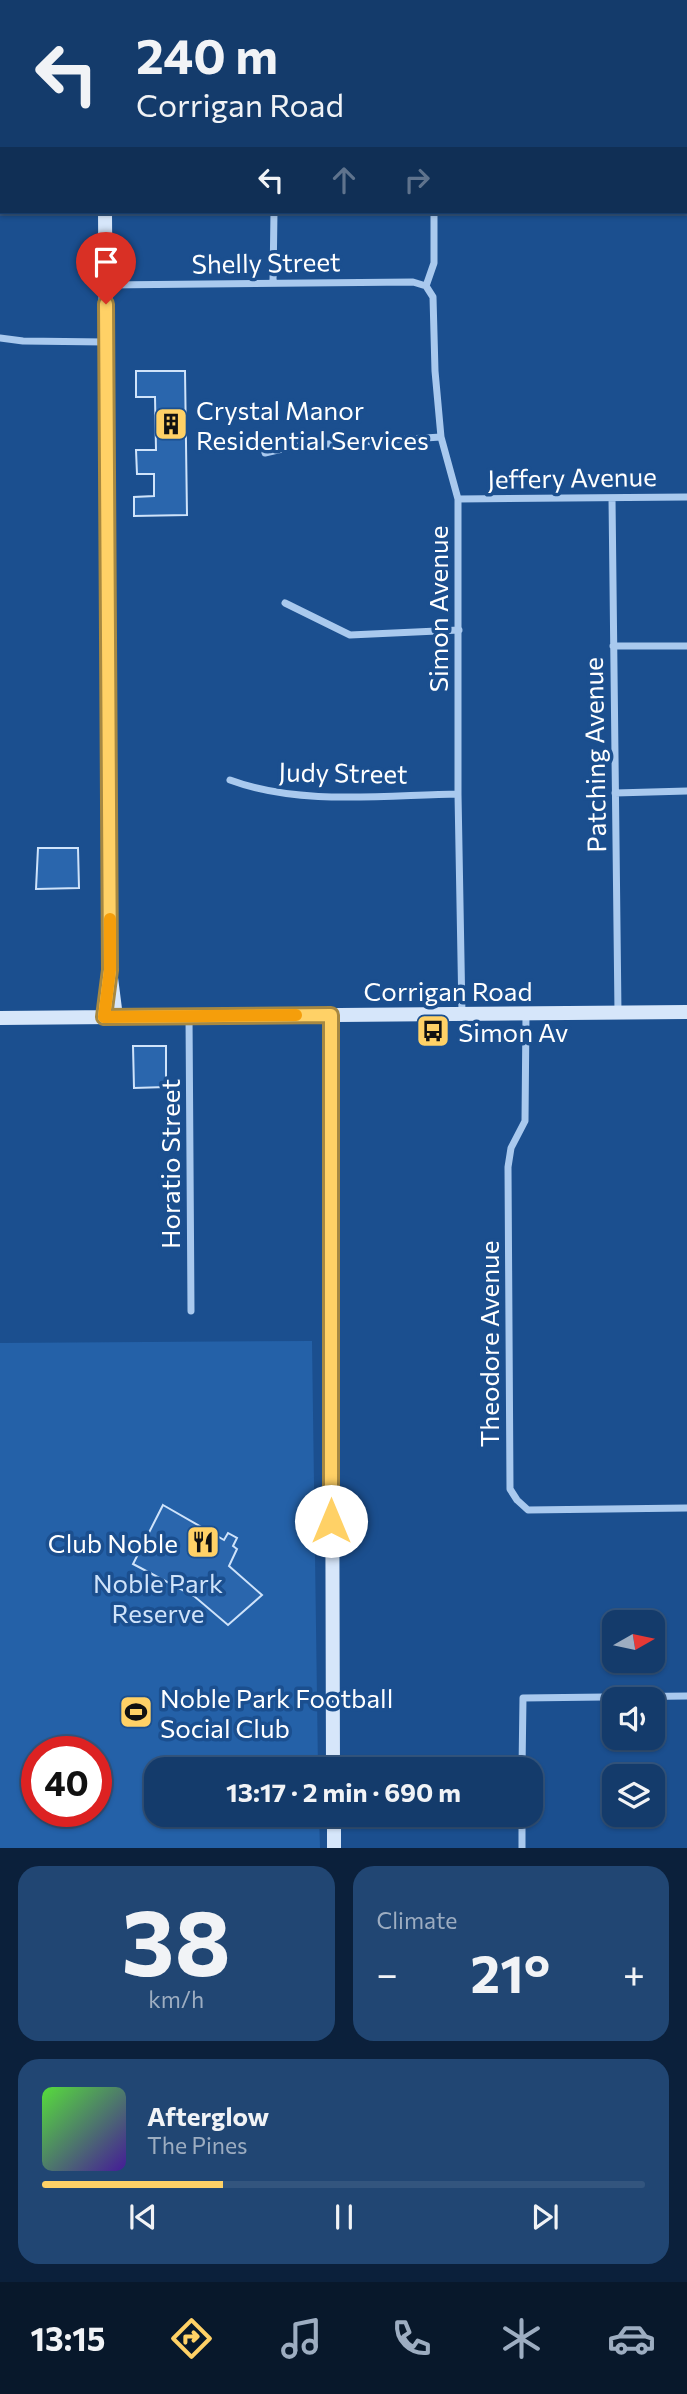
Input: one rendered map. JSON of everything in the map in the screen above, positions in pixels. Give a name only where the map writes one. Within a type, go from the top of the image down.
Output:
[{"type":"street","points":[[106,214],[110,1017]]},
{"type":"street","points":[[273,282],[274,214]]},
{"type":"street","points":[[425,286],[435,263],[434,214]]},
{"type":"street","name":"Shelly Street","points":[[106,285],[413,282],[425,286]]},
{"type":"street","name":"Simon Avenue","points":[[425,286],[433,297],[435,371],[441,438],[458,499],[461,1014]]},
{"type":"street","points":[[0,338],[23,341],[106,342]]},
{"type":"street","points":[[265,453],[295,446],[441,438]]},
{"type":"street","name":"Jeffery Avenue","points":[[458,499],[687,497]]},
{"type":"street","name":"Patching Avenue","points":[[612,498],[618,1013]]},
{"type":"street","points":[[285,603],[350,635],[459,630]]},
{"type":"street","points":[[613,646],[687,646]]},
{"type":"street","name":"Judy Street","points":[[230,780],[276,794],[458,794]]},
{"type":"street","points":[[615,793],[687,791]]},
{"type":"street","name":"Corrigan Road","points":[[0,1017],[687,1012]]},
{"type":"street","name":"Theodore Avenue","points":[[527,1014],[524,1121],[511,1148],[508,1167],[510,1489],[527,1510],[687,1508]]},
{"type":"street","points":[[331,1015],[333,1757]]},
{"type":"street","name":"Horatio Street","points":[[189,1016],[191,1311]]},
{"type":"street","points":[[522,1757],[523,1699],[687,1696]]},
{"type":"street","points":[[334,1827],[334,1848]]},
{"type":"street","points":[[522,1827],[522,1848]]},
{"type":"green space","name":"Noble Park Reserve","points":[[312,1341],[318,1757],[144,1757],[144,1827],[319,1827],[320,1848],[0,1848],[0,1343]]},
{"type":"building","name":"Crystal Manor Residential Services","points":[[136,371],[185,371],[187,515],[134,516],[134,497],[154,496],[154,474],[137,474],[136,450],[156,450],[155,397],[136,397]]},
{"type":"building","points":[[38,848],[78,848],[79,888],[36,889]]},
{"type":"building","points":[[133,1046],[166,1046],[166,1087],[134,1088]]},
{"type":"building","points":[[163,1505],[224,1540],[228,1533],[237,1538],[233,1546],[237,1549],[229,1566],[262,1595],[228,1625],[194,1596],[133,1564]]},
{"type":"slow traffic","points":[[110,919],[110,970],[104,1017],[296,1015]]},
{"type":"place","name":"Crystal Manor Residential Services","points":[[171,424]]},
{"type":"place","name":"Simon Av","points":[[433,1031]]},
{"type":"place","name":"Club Noble","points":[[203,1542]]},
{"type":"place","name":"Noble Park Football Social Club","points":[[136,1712]]},
{"type":"route","points":[[106,304],[110,970],[104,1017],[331,1015],[331,1521]]}]
